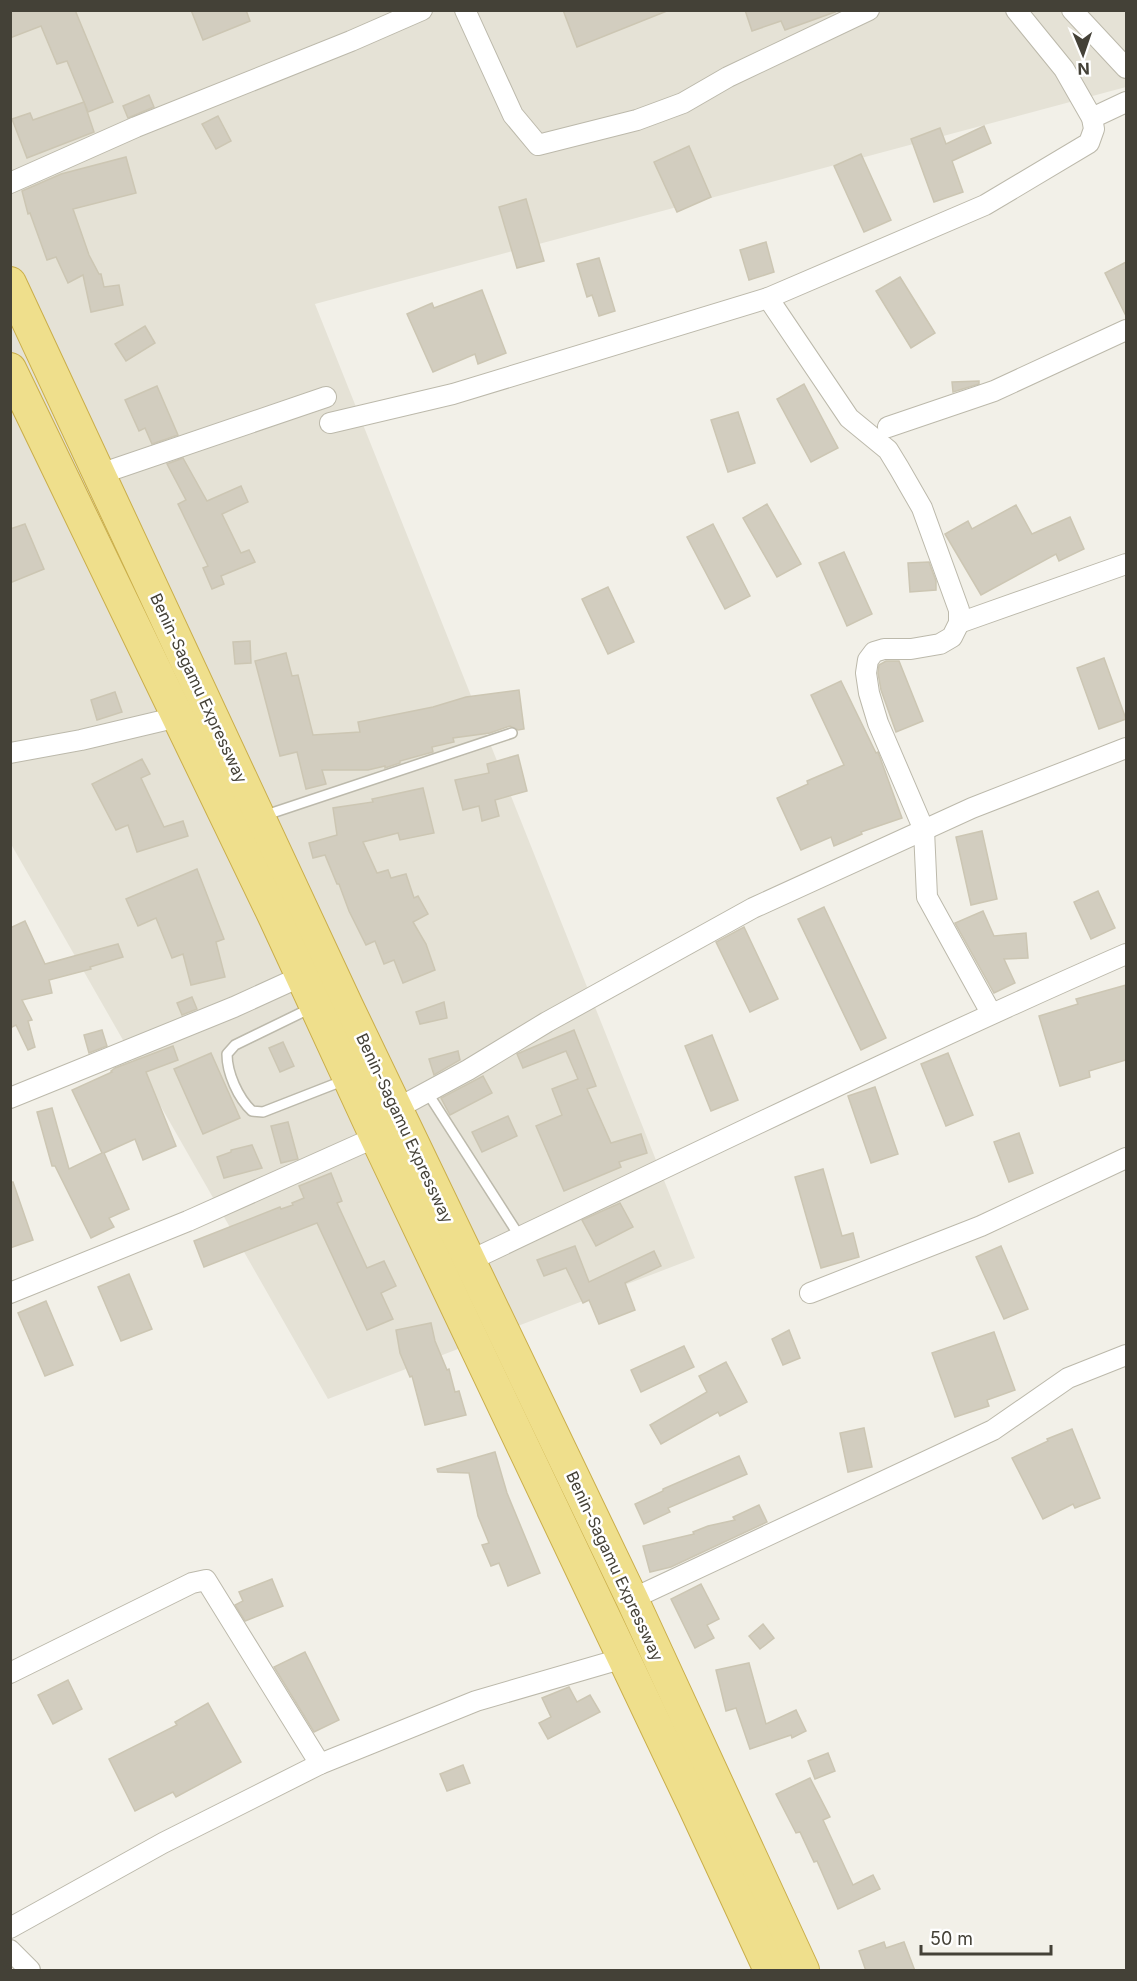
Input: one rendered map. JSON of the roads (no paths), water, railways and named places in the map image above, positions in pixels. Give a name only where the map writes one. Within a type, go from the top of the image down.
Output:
[{"type":"highway","name":"Benin-Sagamu Expressway","points":[[10,283],[396,1109],[632,1599],[803,1971]]},
{"type":"highway","points":[[10,369],[302,976],[770,1971]]},
{"type":"street","points":[[10,183],[136,127],[351,41],[422,10]]},
{"type":"street","points":[[465,10],[513,115],[538,145],[637,120],[683,103],[728,77],[869,10]]},
{"type":"street","points":[[755,76],[884,10]]},
{"type":"street","points":[[330,423],[453,394],[768,298],[985,205],[1089,143],[1094,129],[1092,118],[1065,69],[1016,10]]},
{"type":"street","points":[[1072,10],[1126,68]]},
{"type":"street","points":[[1092,118],[1126,102]]},
{"type":"street","points":[[768,298],[849,418],[888,450],[922,508],[959,610],[959,623],[952,637],[940,644],[874,652],[868,660],[867,673],[869,693],[878,723],[924,830],[927,897],[991,1013]]},
{"type":"street","points":[[888,427],[994,391],[1126,330]]},
{"type":"street","points":[[100,474],[326,397]]},
{"type":"street","points":[[959,623],[1126,564]]},
{"type":"street","points":[[10,753],[81,740],[178,717]]},
{"type":"street","points":[[396,1109],[753,908],[972,808],[1126,748]]},
{"type":"street","points":[[469,1262],[991,1013],[1126,954]]},
{"type":"street","points":[[10,1098],[234,1007],[302,976]]},
{"type":"street","points":[[10,1293],[189,1221],[376,1137]]},
{"type":"street","points":[[810,1293],[981,1226],[1126,1158]]},
{"type":"street","points":[[632,1599],[993,1430],[1068,1378],[1126,1354]]},
{"type":"street","points":[[10,1673],[192,1583],[206,1580],[320,1764]]},
{"type":"street","points":[[10,1928],[163,1843],[320,1764],[476,1701],[624,1658]]},
{"type":"street","points":[[10,1950],[30,1971]]},
{"type":"lane","points":[[259,818],[512,734]]},
{"type":"lane","points":[[315,1006],[235,1045],[227,1054],[227,1065],[244,1103],[252,1111],[263,1112],[349,1078]]},
{"type":"lane","points":[[427,1092],[520,1237]]}]
